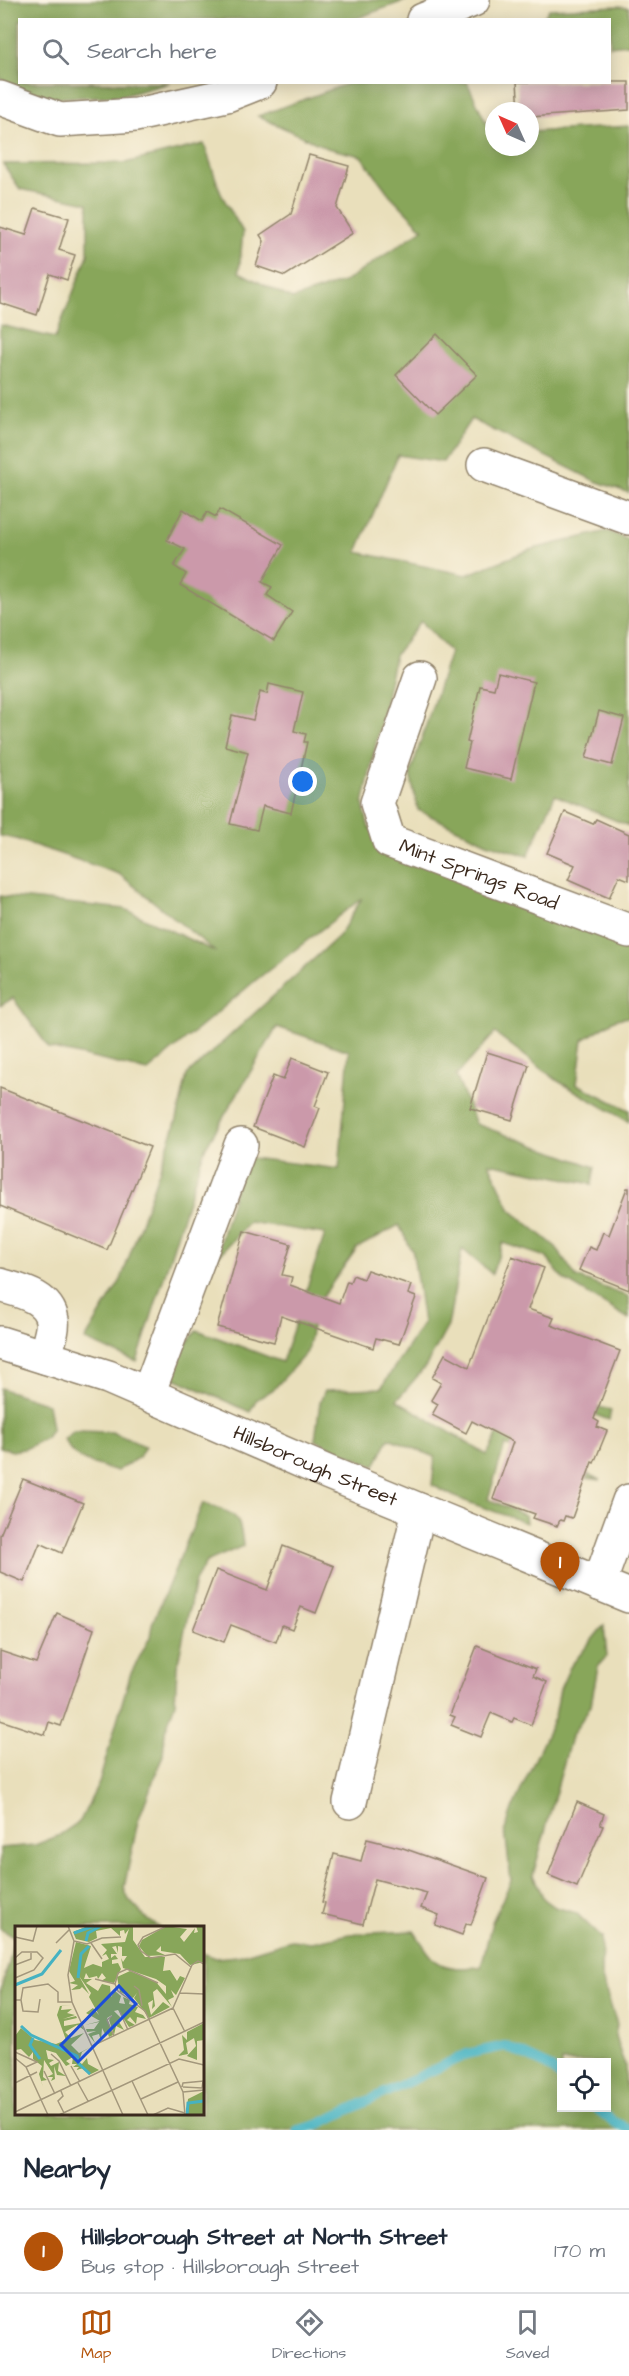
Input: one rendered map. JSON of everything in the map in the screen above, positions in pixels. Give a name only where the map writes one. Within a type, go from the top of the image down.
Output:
[{"type":"street","points":[[428,18],[473,0]]},
{"type":"street","points":[[0,98],[60,120],[136,115],[227,95],[255,84]]},
{"type":"street","points":[[484,465],[629,518]]},
{"type":"street","name":"Mint Springs Road","points":[[420,678],[377,803],[389,841],[629,931]]},
{"type":"street","points":[[148,1394],[241,1145]]},
{"type":"street","points":[[0,1285],[29,1294],[48,1306],[52,1321],[45,1357]]},
{"type":"street","name":"Hillsborough Street","points":[[0,1343],[108,1377],[419,1510],[629,1596]]},
{"type":"street","points":[[599,1584],[629,1501]]},
{"type":"street","points":[[350,1802],[419,1510]]},
{"type":"green space","points":[[0,0],[407,0],[358,18],[18,18],[18,84],[166,84],[121,96],[33,98],[0,78]]},
{"type":"green space","points":[[629,7],[629,44],[611,46],[611,18],[544,18],[549,9]]},
{"type":"green space","points":[[346,84],[468,84],[485,120],[485,156],[539,156],[539,131],[629,126],[629,493],[595,481],[471,419],[443,462],[398,455],[357,552],[466,575],[529,550],[607,531],[629,540],[629,826],[555,795],[528,856],[487,843],[418,810],[410,774],[450,652],[421,621],[395,655],[363,804],[369,828],[629,945],[629,1017],[616,1019],[583,1040],[577,1084],[629,1110],[629,1122],[558,1081],[495,1033],[456,1076],[476,1124],[595,1167],[592,1184],[489,1163],[511,1210],[556,1247],[576,1277],[629,1297],[629,1319],[563,1279],[546,1257],[503,1243],[492,1274],[462,1249],[448,1326],[426,1366],[397,1400],[487,1455],[521,1387],[611,1410],[609,1420],[534,1392],[521,1445],[601,1480],[586,1478],[505,1445],[488,1499],[525,1515],[526,1523],[457,1498],[432,1485],[435,1457],[389,1438],[375,1466],[315,1440],[320,1402],[325,1390],[381,1388],[423,1323],[413,1253],[399,1225],[357,1248],[316,1306],[307,1352],[274,1389],[256,1400],[250,1412],[172,1377],[173,1362],[197,1330],[282,1362],[325,1234],[249,1222],[215,1260],[244,1157],[339,1169],[349,1051],[277,1027],[204,1150],[137,1362],[85,1340],[121,1280],[177,1119],[187,1075],[339,936],[362,898],[256,980],[148,1071],[49,1048],[13,998],[0,1006],[0,896],[125,909],[216,952],[119,874],[16,839],[0,836],[0,325],[55,338],[88,255],[88,203],[20,189],[3,164],[125,163],[204,144],[221,194],[243,232],[239,272],[292,299],[346,281],[423,229],[389,194],[361,156],[327,148],[258,116]]},
{"type":"green space","points":[[0,1388],[48,1404],[52,1428],[46,1438],[24,1449],[12,1451],[0,1447]]},
{"type":"green space","points":[[74,1431],[112,1432],[145,1446],[139,1457],[117,1471],[93,1464],[73,1453],[64,1439]]},
{"type":"green space","points":[[203,1503],[228,1512],[234,1516],[240,1526],[243,1546],[206,1562],[195,1581],[177,1667],[175,1703],[165,1731],[163,1755],[138,1821],[124,1888],[129,1900],[148,1920],[157,1926],[15,1926],[15,2115],[204,2115],[204,1953],[216,1958],[238,1956],[291,1940],[312,1942],[350,1934],[414,1931],[428,1952],[440,1963],[455,1968],[481,1967],[492,1922],[511,1881],[505,1830],[513,1807],[555,1716],[560,1689],[570,1667],[604,1625],[607,1656],[598,1666],[591,1705],[571,1737],[533,1875],[544,1899],[555,1907],[576,1913],[602,1938],[601,1976],[617,2024],[615,2037],[625,2066],[626,2089],[629,2093],[629,2130],[0,2130],[0,1990],[9,1964],[14,1936],[0,1929],[0,1848],[35,1845],[58,1836],[80,1821],[99,1783],[130,1675],[150,1637],[152,1624]]},
{"type":"building","points":[[629,82],[629,110],[539,116],[539,102],[518,102],[517,84]]},
{"type":"building","points":[[309,155],[349,166],[337,208],[353,233],[285,276],[256,266],[264,241],[260,235],[291,214]]},
{"type":"building","points":[[35,208],[69,218],[59,250],[75,255],[67,280],[50,274],[37,315],[0,303],[0,227],[26,235]]},
{"type":"building","points":[[437,334],[477,375],[435,415],[396,375]]},
{"type":"building","points":[[183,509],[202,521],[207,512],[216,517],[220,509],[283,545],[262,582],[272,587],[267,595],[292,612],[274,641],[180,585],[186,574],[174,566],[185,549],[167,540]]},
{"type":"building","points":[[498,673],[534,682],[511,779],[464,768],[470,743],[467,742],[480,686],[494,689]]},
{"type":"building","points":[[269,684],[303,692],[294,731],[306,734],[304,742],[307,742],[291,813],[263,806],[257,830],[230,824],[248,752],[225,746],[232,715],[253,720],[260,692],[267,694]]},
{"type":"building","points":[[599,711],[624,718],[612,765],[586,758]]},
{"type":"building","points":[[565,812],[593,824],[596,819],[629,834],[629,880],[619,876],[609,898],[568,880],[575,865],[547,853]]},
{"type":"building","points":[[487,1052],[529,1065],[512,1120],[470,1108]]},
{"type":"building","points":[[292,1058],[328,1072],[315,1106],[320,1108],[305,1147],[253,1127],[273,1076],[283,1080]]},
{"type":"building","points":[[0,1088],[150,1147],[107,1250],[0,1206]]},
{"type":"building","points":[[627,1188],[629,1188],[629,1290],[579,1270],[589,1247],[596,1250],[603,1232],[609,1235]]},
{"type":"building","points":[[244,1231],[291,1244],[282,1275],[292,1277],[290,1285],[339,1303],[347,1281],[350,1282],[353,1275],[363,1279],[367,1270],[411,1285],[408,1294],[416,1297],[399,1344],[376,1338],[373,1348],[281,1316],[274,1342],[217,1327]]},
{"type":"building","points":[[512,1256],[544,1268],[528,1309],[554,1318],[551,1325],[620,1351],[594,1419],[599,1422],[597,1427],[607,1431],[594,1463],[592,1462],[572,1518],[565,1516],[557,1526],[533,1518],[535,1514],[493,1499],[513,1442],[472,1421],[466,1433],[432,1415],[438,1404],[431,1400],[441,1383],[432,1378],[445,1354],[469,1367]]},
{"type":"building","points":[[23,1479],[83,1503],[62,1553],[40,1543],[24,1582],[0,1572],[0,1535]]},
{"type":"building","points":[[283,1546],[334,1566],[316,1613],[301,1607],[292,1629],[282,1625],[276,1642],[231,1625],[224,1642],[193,1630],[216,1570],[267,1590]]},
{"type":"building","points":[[57,1613],[94,1629],[61,1726],[49,1722],[45,1735],[0,1720],[0,1651],[36,1663]]},
{"type":"building","points":[[477,1646],[536,1669],[533,1676],[547,1682],[531,1725],[514,1718],[512,1722],[491,1713],[481,1737],[451,1725],[455,1717],[450,1715]]},
{"type":"building","points":[[577,1802],[604,1814],[600,1825],[603,1826],[577,1887],[548,1875]]},
{"type":"building","points":[[367,1839],[403,1848],[488,1878],[471,1925],[466,1924],[462,1935],[435,1925],[439,1915],[421,1908],[427,1893],[375,1879],[363,1924],[322,1914],[325,1903],[322,1902],[334,1854],[361,1861]]},
{"type":"waterway","points":[[298,2130],[317,2125],[467,2054],[505,2046],[546,2065],[557,2074]]},
{"type":"waterway","points":[[601,2112],[614,2122],[629,2129]]},
{"type":"place","name":"Hillsborough Street at North Street","points":[[560,1592]]}]
